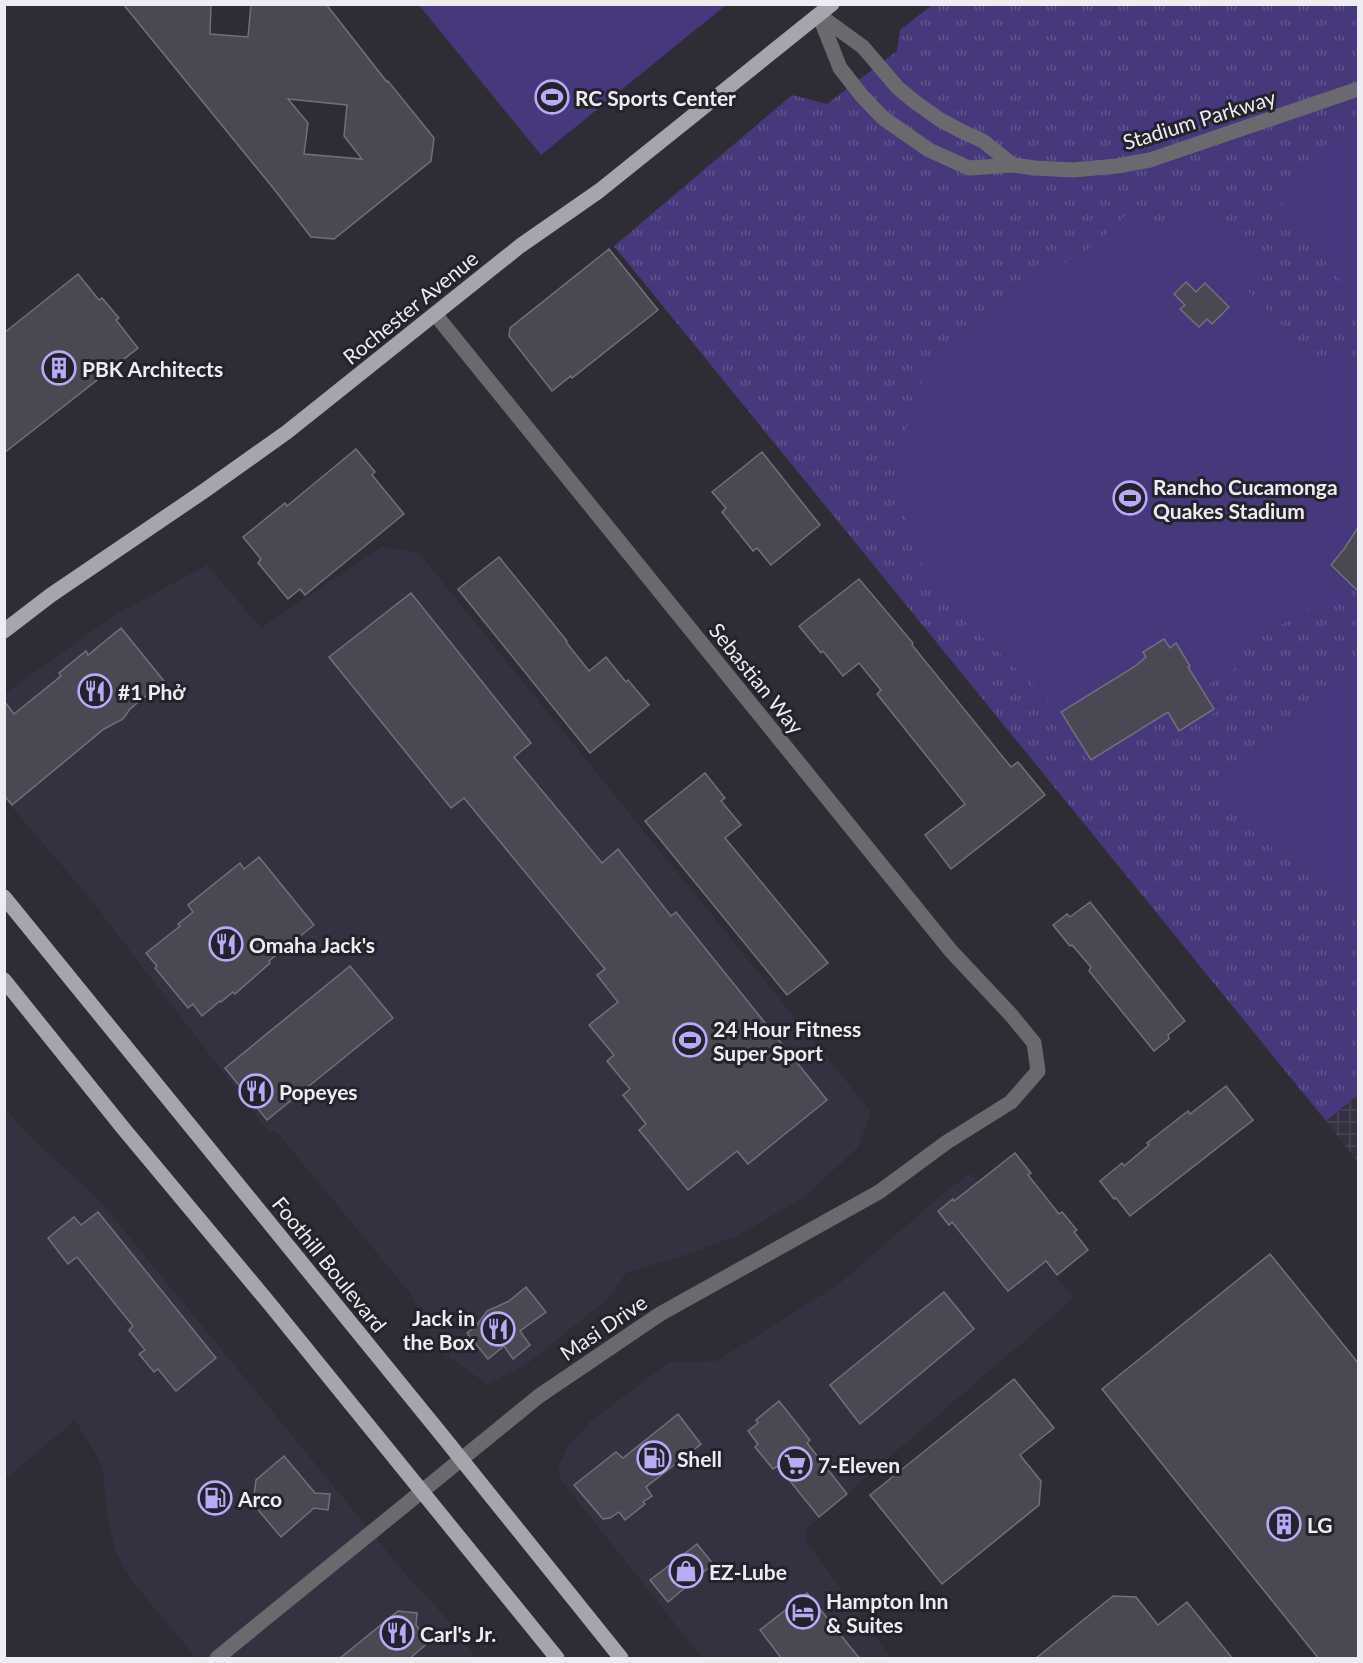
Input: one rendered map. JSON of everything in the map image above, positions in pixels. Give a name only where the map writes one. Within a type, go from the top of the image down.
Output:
[{"type":"main road","name":"Rochester Avenue","points":[[4,631],[51,595],[287,432],[520,246],[599,190],[832,4]]},
{"type":"main road","name":"Foothill Boulevard","points":[[4,897],[621,1659]]},
{"type":"main road","points":[[4,980],[557,1659]]},
{"type":"street","name":"Stadium Parkway","points":[[819,15],[840,68],[883,118],[929,150],[969,168],[1013,165],[1072,170],[1107,168],[1150,160],[1359,89]]},
{"type":"street","points":[[819,15],[863,47],[898,88],[915,102],[953,127],[984,141],[1013,165]]},
{"type":"street","name":"Sebastian Way","points":[[435,314],[951,951],[1034,1043],[1038,1071]]},
{"type":"street","name":"Masi Drive","points":[[218,1659],[539,1396],[660,1314],[879,1192],[948,1142],[1011,1102],[1038,1071]]},
{"type":"shaded area","points":[[381,547],[418,552],[871,1112],[858,1147],[806,1196],[737,1236],[626,1273],[610,1297],[526,1365],[487,1384],[439,1350],[410,1293],[276,1131],[268,1131],[89,897],[5,799],[4,694],[115,615],[207,565],[261,628]]},
{"type":"shaded area","points":[[1358,1096],[1358,1162],[1326,1121]]},
{"type":"shaded area","points":[[4,1106],[23,1130],[99,1200],[412,1582],[455,1627],[476,1658],[196,1658],[133,1582],[116,1553],[108,1521],[103,1470],[75,1420],[5,1479]]},
{"type":"shaded area","points":[[971,1173],[1074,1298],[806,1529],[806,1541],[891,1658],[702,1658],[561,1480],[558,1467],[568,1446],[590,1422],[669,1362],[717,1361],[839,1284],[945,1192]]},
{"type":"green space","name":"RC Sports Center","points":[[419,5],[726,5],[541,155]]},
{"type":"green space","points":[[932,5],[1358,5],[1358,1095],[1326,1121],[614,246],[792,95],[827,104],[897,51],[900,30]]},
{"type":"green space","points":[[1358,139],[1358,303],[1272,191]]},
{"type":"green space","name":"Rancho Cucamonga Quakes Stadium","points":[[1187,201],[1224,236],[1230,230],[1266,274],[1248,291],[1328,372],[1340,361],[1358,381],[1358,592],[1346,580],[1325,598],[1233,655],[1239,666],[1209,684],[1222,708],[1175,737],[1162,718],[1090,763],[1045,695],[951,609],[928,577],[911,541],[904,514],[900,482],[902,445],[918,390],[937,357],[961,330],[993,304],[1095,245],[1126,215],[1150,235]]},
{"type":"green space","points":[[1358,662],[1358,896],[1310,873],[1278,852],[1249,828],[1208,785]]},
{"type":"building","points":[[123,4],[211,4],[210,34],[248,37],[251,4],[326,4],[434,138],[431,161],[334,239],[311,237]],"holes":[[[288,99],[347,105],[344,136],[362,159],[304,154],[308,123]]]},
{"type":"building","points":[[609,249],[658,310],[572,378],[571,376],[552,391],[509,336],[510,328]]},
{"type":"building","name":"PBK Architects","points":[[78,274],[99,300],[102,298],[119,318],[116,320],[138,348],[4,453],[4,333]]},
{"type":"building","points":[[1186,282],[1196,292],[1205,283],[1229,307],[1212,324],[1207,319],[1199,327],[1180,309],[1185,305],[1174,294]]},
{"type":"building","points":[[356,449],[375,472],[372,475],[404,514],[305,595],[300,589],[288,599],[258,563],[261,559],[243,537],[285,503],[287,506]]},
{"type":"building","points":[[762,452],[820,525],[771,565],[757,548],[753,551],[722,512],[726,508],[712,492]]},
{"type":"building","points":[[1359,526],[1359,592],[1331,565]]},
{"type":"building","points":[[499,557],[589,671],[606,657],[649,705],[590,753],[458,589]]},
{"type":"building","points":[[859,579],[1011,767],[1018,762],[1045,795],[951,869],[925,835],[965,804],[877,694],[881,690],[859,663],[843,676],[799,626]]},
{"type":"building","points":[[411,593],[531,743],[514,757],[602,863],[618,849],[671,916],[676,912],[827,1100],[748,1164],[737,1151],[688,1190],[639,1130],[646,1124],[623,1095],[630,1089],[607,1061],[614,1055],[589,1025],[618,1002],[597,975],[605,969],[464,798],[451,808],[329,657]]},
{"type":"building","points":[[121,628],[164,681],[130,709],[123,719],[104,729],[12,805],[4,795],[4,701],[14,714],[61,676],[59,673],[86,651],[88,655]]},
{"type":"building","points":[[1164,639],[1170,648],[1176,643],[1214,709],[1179,731],[1168,712],[1091,760],[1061,712],[1134,667],[1146,657],[1143,652]]},
{"type":"building","points":[[705,773],[725,798],[721,801],[741,825],[725,838],[828,963],[787,995],[645,821]]},
{"type":"building","points":[[259,857],[314,925],[269,961],[270,963],[235,994],[233,992],[202,1016],[193,1004],[188,1008],[155,968],[157,966],[146,953],[180,926],[178,924],[193,912],[188,905],[240,863],[244,869]]},
{"type":"building","points":[[1090,902],[1185,1021],[1168,1035],[1169,1039],[1154,1051],[1089,971],[1091,967],[1053,925],[1067,914],[1070,917]]},
{"type":"building","points":[[350,966],[393,1018],[267,1120],[225,1068]]},
{"type":"building","points":[[1226,1086],[1253,1120],[1130,1216],[1100,1181],[1122,1163],[1124,1166],[1149,1145],[1147,1143],[1188,1111],[1190,1114]]},
{"type":"building","points":[[1015,1153],[1031,1173],[1028,1175],[1059,1214],[1062,1212],[1077,1230],[1074,1232],[1088,1250],[1057,1275],[1046,1261],[1008,1291],[952,1222],[949,1225],[938,1211]]},
{"type":"building","points":[[98,1212],[216,1358],[176,1391],[158,1369],[154,1372],[139,1354],[145,1350],[129,1330],[133,1326],[77,1257],[68,1264],[48,1238],[74,1217],[81,1225]]},
{"type":"building","name":"LG","points":[[1270,1254],[1359,1364],[1359,1659],[1319,1659],[1102,1389]]},
{"type":"building","points":[[526,1287],[546,1312],[520,1331],[530,1345],[513,1359],[504,1346],[488,1359],[467,1333],[476,1326],[487,1311],[509,1301]]},
{"type":"building","points":[[944,1292],[974,1329],[860,1424],[830,1385]]},
{"type":"building","points":[[1014,1379],[1054,1428],[1020,1455],[1041,1481],[1039,1505],[942,1584],[870,1495]]},
{"type":"building","points":[[779,1401],[810,1440],[807,1443],[847,1494],[819,1517],[778,1466],[773,1469],[755,1447],[758,1444],[748,1431],[758,1423],[756,1420]]},
{"type":"building","points":[[678,1414],[701,1444],[646,1487],[652,1496],[625,1520],[619,1512],[610,1518],[603,1519],[574,1485],[616,1452],[623,1458]]},
{"type":"building","points":[[284,1456],[315,1493],[330,1494],[328,1510],[314,1508],[281,1537],[253,1504],[256,1480]]},
{"type":"building","points":[[697,1544],[713,1564],[668,1602],[650,1580]]},
{"type":"building","name":"Hampton Inn & Suites","points":[[807,1593],[860,1659],[782,1659],[760,1630]]},
{"type":"building","points":[[1113,1596],[1136,1597],[1158,1625],[1187,1602],[1233,1659],[1035,1659]]},
{"type":"building","name":"Carl's Jr.","points":[[398,1611],[417,1613],[416,1625],[429,1642],[409,1659],[339,1659]]},
{"type":"place","name":"RC Sports Center","points":[[552,97]]},
{"type":"place","name":"PBK Architects","points":[[59,368]]},
{"type":"place","name":"Rancho Cucamonga Quakes Stadium","points":[[1130,498]]},
{"type":"place","name":"#1 Phở","points":[[95,691]]},
{"type":"place","name":"Omaha Jack's","points":[[226,944]]},
{"type":"place","name":"24 Hour Fitness Super Sport","points":[[690,1040]]},
{"type":"place","name":"Popeyes","points":[[256,1091]]},
{"type":"place","name":"Jack in the Box","points":[[498,1329]]},
{"type":"place","name":"Shell","points":[[654,1458]]},
{"type":"place","name":"7-Eleven","points":[[795,1464]]},
{"type":"place","name":"Arco","points":[[215,1498]]},
{"type":"place","name":"LG","points":[[1284,1524]]},
{"type":"place","name":"EZ-Lube","points":[[686,1571]]},
{"type":"place","name":"Hampton Inn & Suites","points":[[803,1612]]},
{"type":"place","name":"Carl's Jr.","points":[[397,1633]]}]
